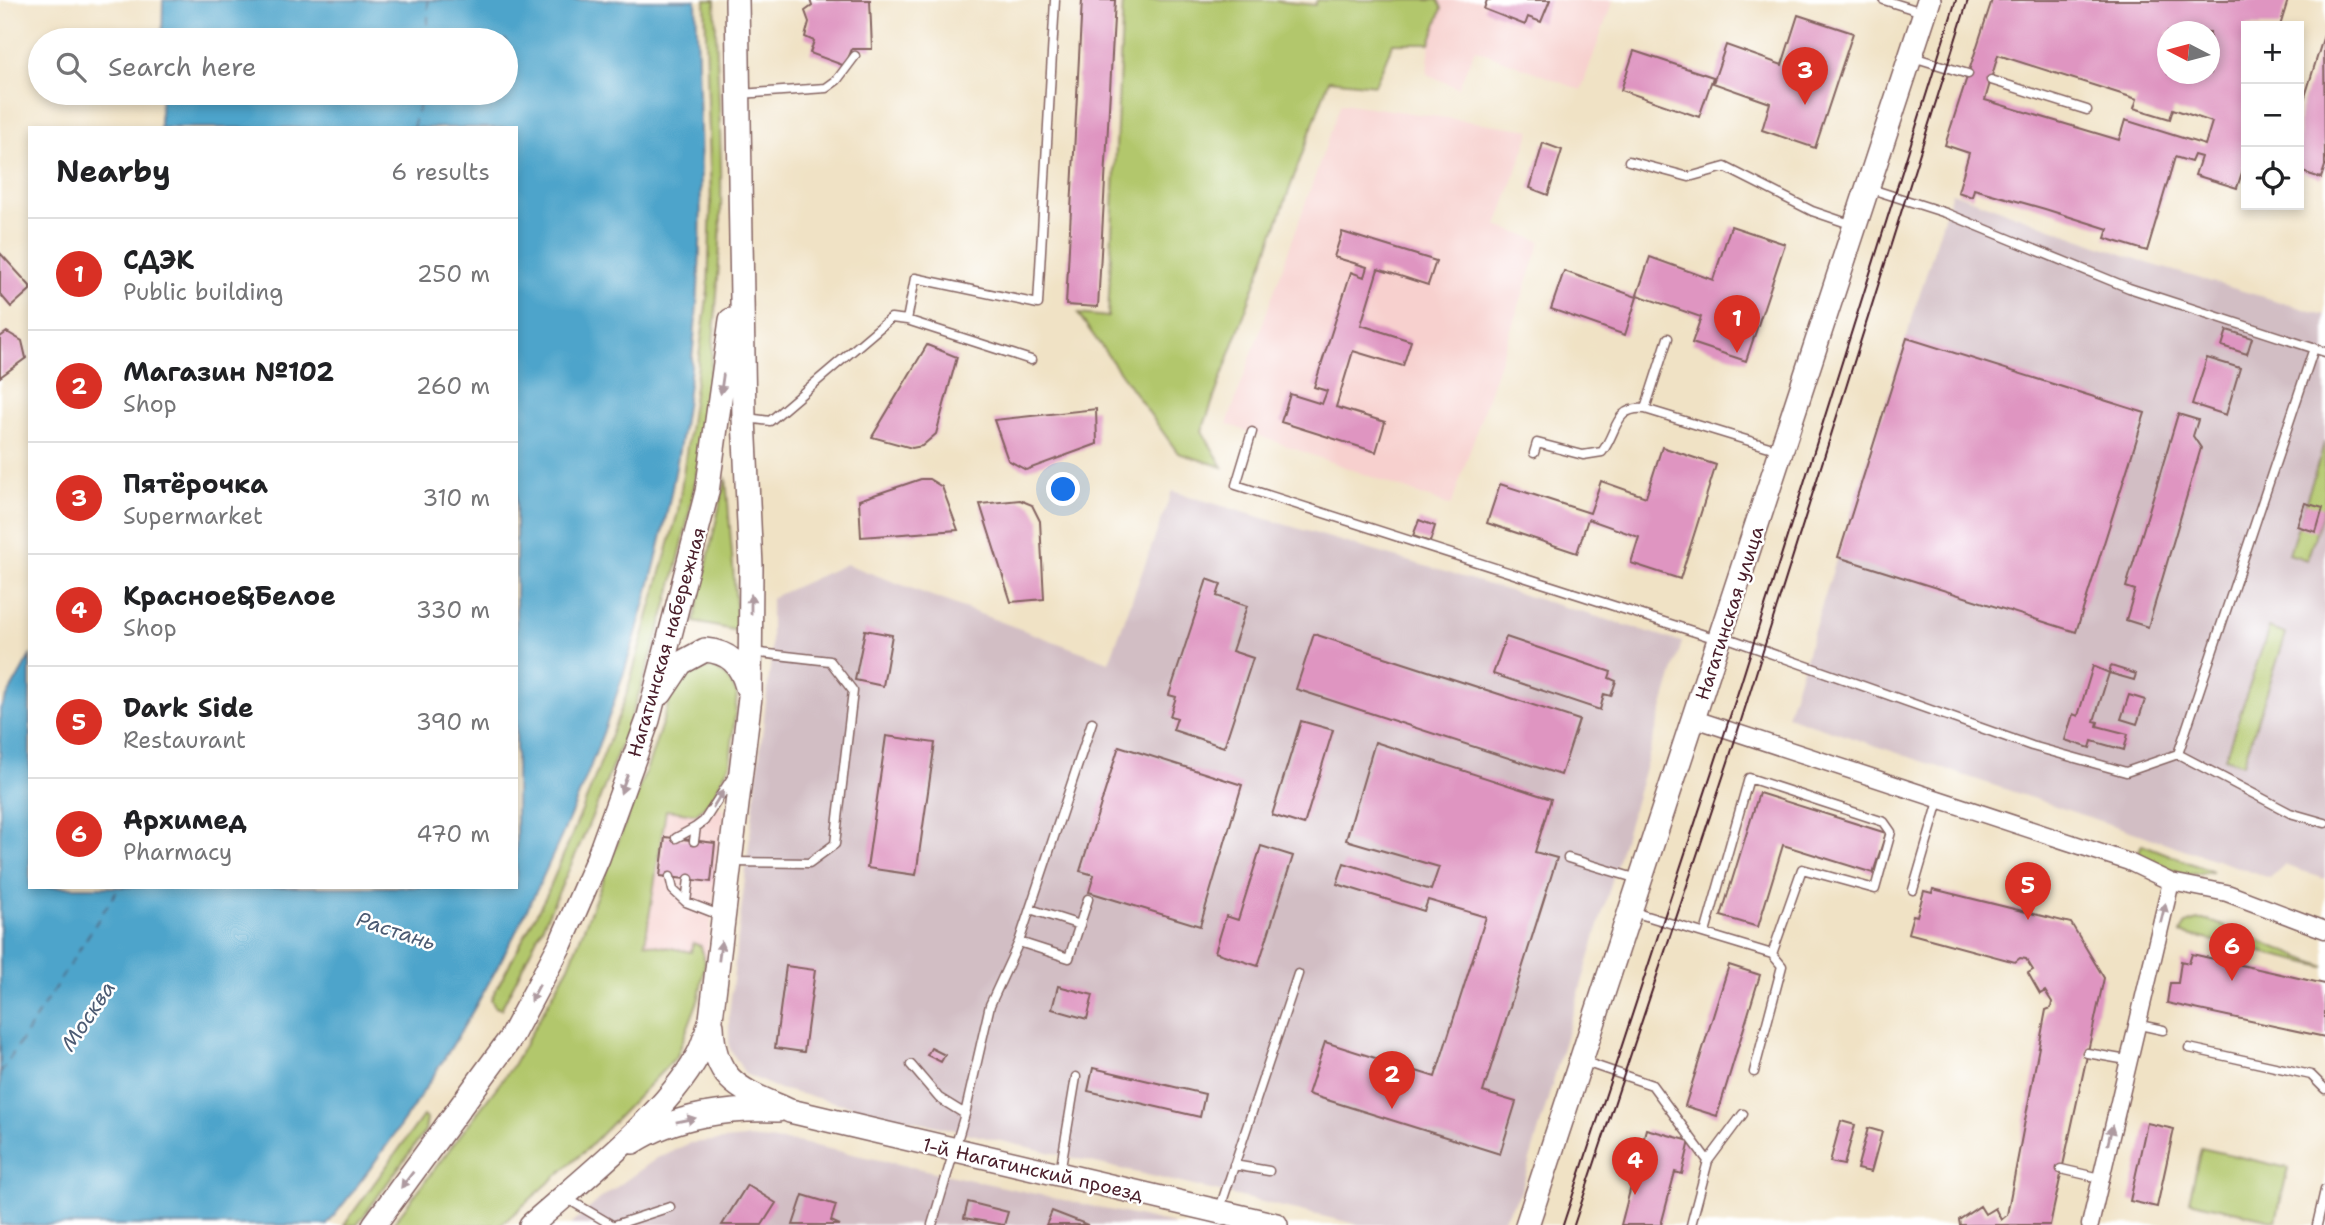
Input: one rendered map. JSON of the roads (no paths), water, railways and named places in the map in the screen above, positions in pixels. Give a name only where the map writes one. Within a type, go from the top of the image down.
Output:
[{"type":"main road","name":"Нагатинская набережная","points":[[531,1225],[604,1161],[679,1083],[699,1054],[711,1019],[745,757],[750,697],[751,566],[744,418],[737,0]]},
{"type":"main road","name":"Нагатинская улица","points":[[1527,1225],[1695,719],[1865,187],[1927,6]]},
{"type":"main road","name":"Нагатинская набережная","points":[[374,1225],[482,1079],[530,1002],[561,943],[598,858],[648,720],[707,492],[741,244]]},
{"type":"main road","points":[[648,720],[663,688],[681,663],[705,650],[728,655],[737,664],[750,697]]},
{"type":"main road","points":[[711,1019],[713,1050],[726,1077],[739,1088],[790,1111]]},
{"type":"main road","points":[[604,1161],[646,1134],[676,1121],[731,1111],[790,1111]]},
{"type":"main road","name":"1-й Нагатинский проезд","points":[[790,1111],[1276,1225]]},
{"type":"street","points":[[1695,719],[2129,862],[2171,882],[2227,892],[2325,930]]},
{"type":"street","points":[[2090,1225],[2171,882]]},
{"type":"lane","points":[[907,320],[915,278],[1038,304],[1055,0]]},
{"type":"lane","points":[[1884,0],[1927,6]]},
{"type":"lane","points":[[740,94],[826,88],[837,80],[855,56]]},
{"type":"lane","points":[[1910,56],[1968,74]]},
{"type":"lane","points":[[1991,80],[2087,110]]},
{"type":"lane","points":[[1629,161],[1689,177],[1725,167],[1812,211],[1853,225]]},
{"type":"lane","points":[[1865,187],[1946,213],[2129,288],[2325,352]]},
{"type":"lane","points":[[744,418],[770,421],[891,318],[907,320],[1031,360]]},
{"type":"lane","points":[[1645,409],[1668,338]]},
{"type":"lane","points":[[2178,754],[2314,348]]},
{"type":"lane","points":[[1534,453],[1537,443],[1583,455],[1602,452],[1612,439],[1621,414],[1631,407],[1779,450]]},
{"type":"lane","points":[[1252,432],[1236,485],[1721,638],[2020,742],[2126,772],[2178,754],[2290,813],[2325,823]]},
{"type":"lane","points":[[731,862],[810,863],[835,845],[853,691],[830,661],[751,652]]},
{"type":"lane","points":[[932,1225],[965,1114],[990,1004],[1019,942],[1092,722]]},
{"type":"lane","points":[[676,838],[704,821],[745,757]]},
{"type":"lane","points":[[1705,933],[1749,778],[1884,822],[1891,832],[1875,889],[1802,869],[1772,954]]},
{"type":"lane","points":[[1913,890],[1939,801]]},
{"type":"lane","points":[[694,841],[696,827]]},
{"type":"lane","points":[[1568,858],[1641,880]]},
{"type":"lane","points":[[670,877],[673,890],[686,902],[724,917]]},
{"type":"lane","points":[[686,902],[689,879]]},
{"type":"lane","points":[[1019,942],[1069,958],[1088,899]]},
{"type":"lane","points":[[1030,909],[1080,925]]},
{"type":"lane","points":[[1631,911],[1772,954],[1782,966],[1755,1072]]},
{"type":"lane","points":[[1219,1211],[1297,974]]},
{"type":"lane","points":[[2136,1024],[2163,1030]]},
{"type":"lane","points":[[2189,1048],[2311,1075],[2325,1089]]},
{"type":"lane","points":[[2087,1053],[2127,1060]]},
{"type":"lane","points":[[1581,1060],[1652,1085],[1708,1161]]},
{"type":"lane","points":[[911,1065],[940,1098],[965,1114]]},
{"type":"lane","points":[[1060,1175],[1076,1077]]},
{"type":"lane","points":[[1692,1225],[1708,1161],[1743,1114]]},
{"type":"lane","points":[[1234,1165],[1269,1171]]},
{"type":"lane","points":[[2061,1169],[2100,1178]]},
{"type":"lane","points":[[2317,1225],[2325,1191]]},
{"type":"lane","points":[[564,1196],[613,1225],[670,1207]]},
{"type":"water","points":[[163,0],[696,0],[701,181],[698,290],[684,417],[660,542],[626,665],[583,785],[531,902],[470,1015],[402,1123],[327,1225],[0,1225],[0,709],[28,660],[28,889],[518,889],[518,126],[160,126],[161,105],[518,105],[518,28],[162,28]]},
{"type":"tram line","points":[[1563,1225],[1741,683],[1956,0]]},
{"type":"tram line","points":[[1574,1225],[1728,762],[1968,0]]},
{"type":"place","name":"Пятёрочка","points":[[1805,105]]},
{"type":"place","name":"СДЭК","points":[[1737,353]]},
{"type":"place","name":"Dark Side","points":[[2028,920]]},
{"type":"place","name":"Архимед","points":[[2232,981]]},
{"type":"place","name":"Магазин №102","points":[[1392,1109]]},
{"type":"place","name":"Красное&Белое","points":[[1635,1195]]},
{"type":"water label","name":"Растань","points":[[396,931]]},
{"type":"water label","name":"Москва","points":[[88,1016]]}]
